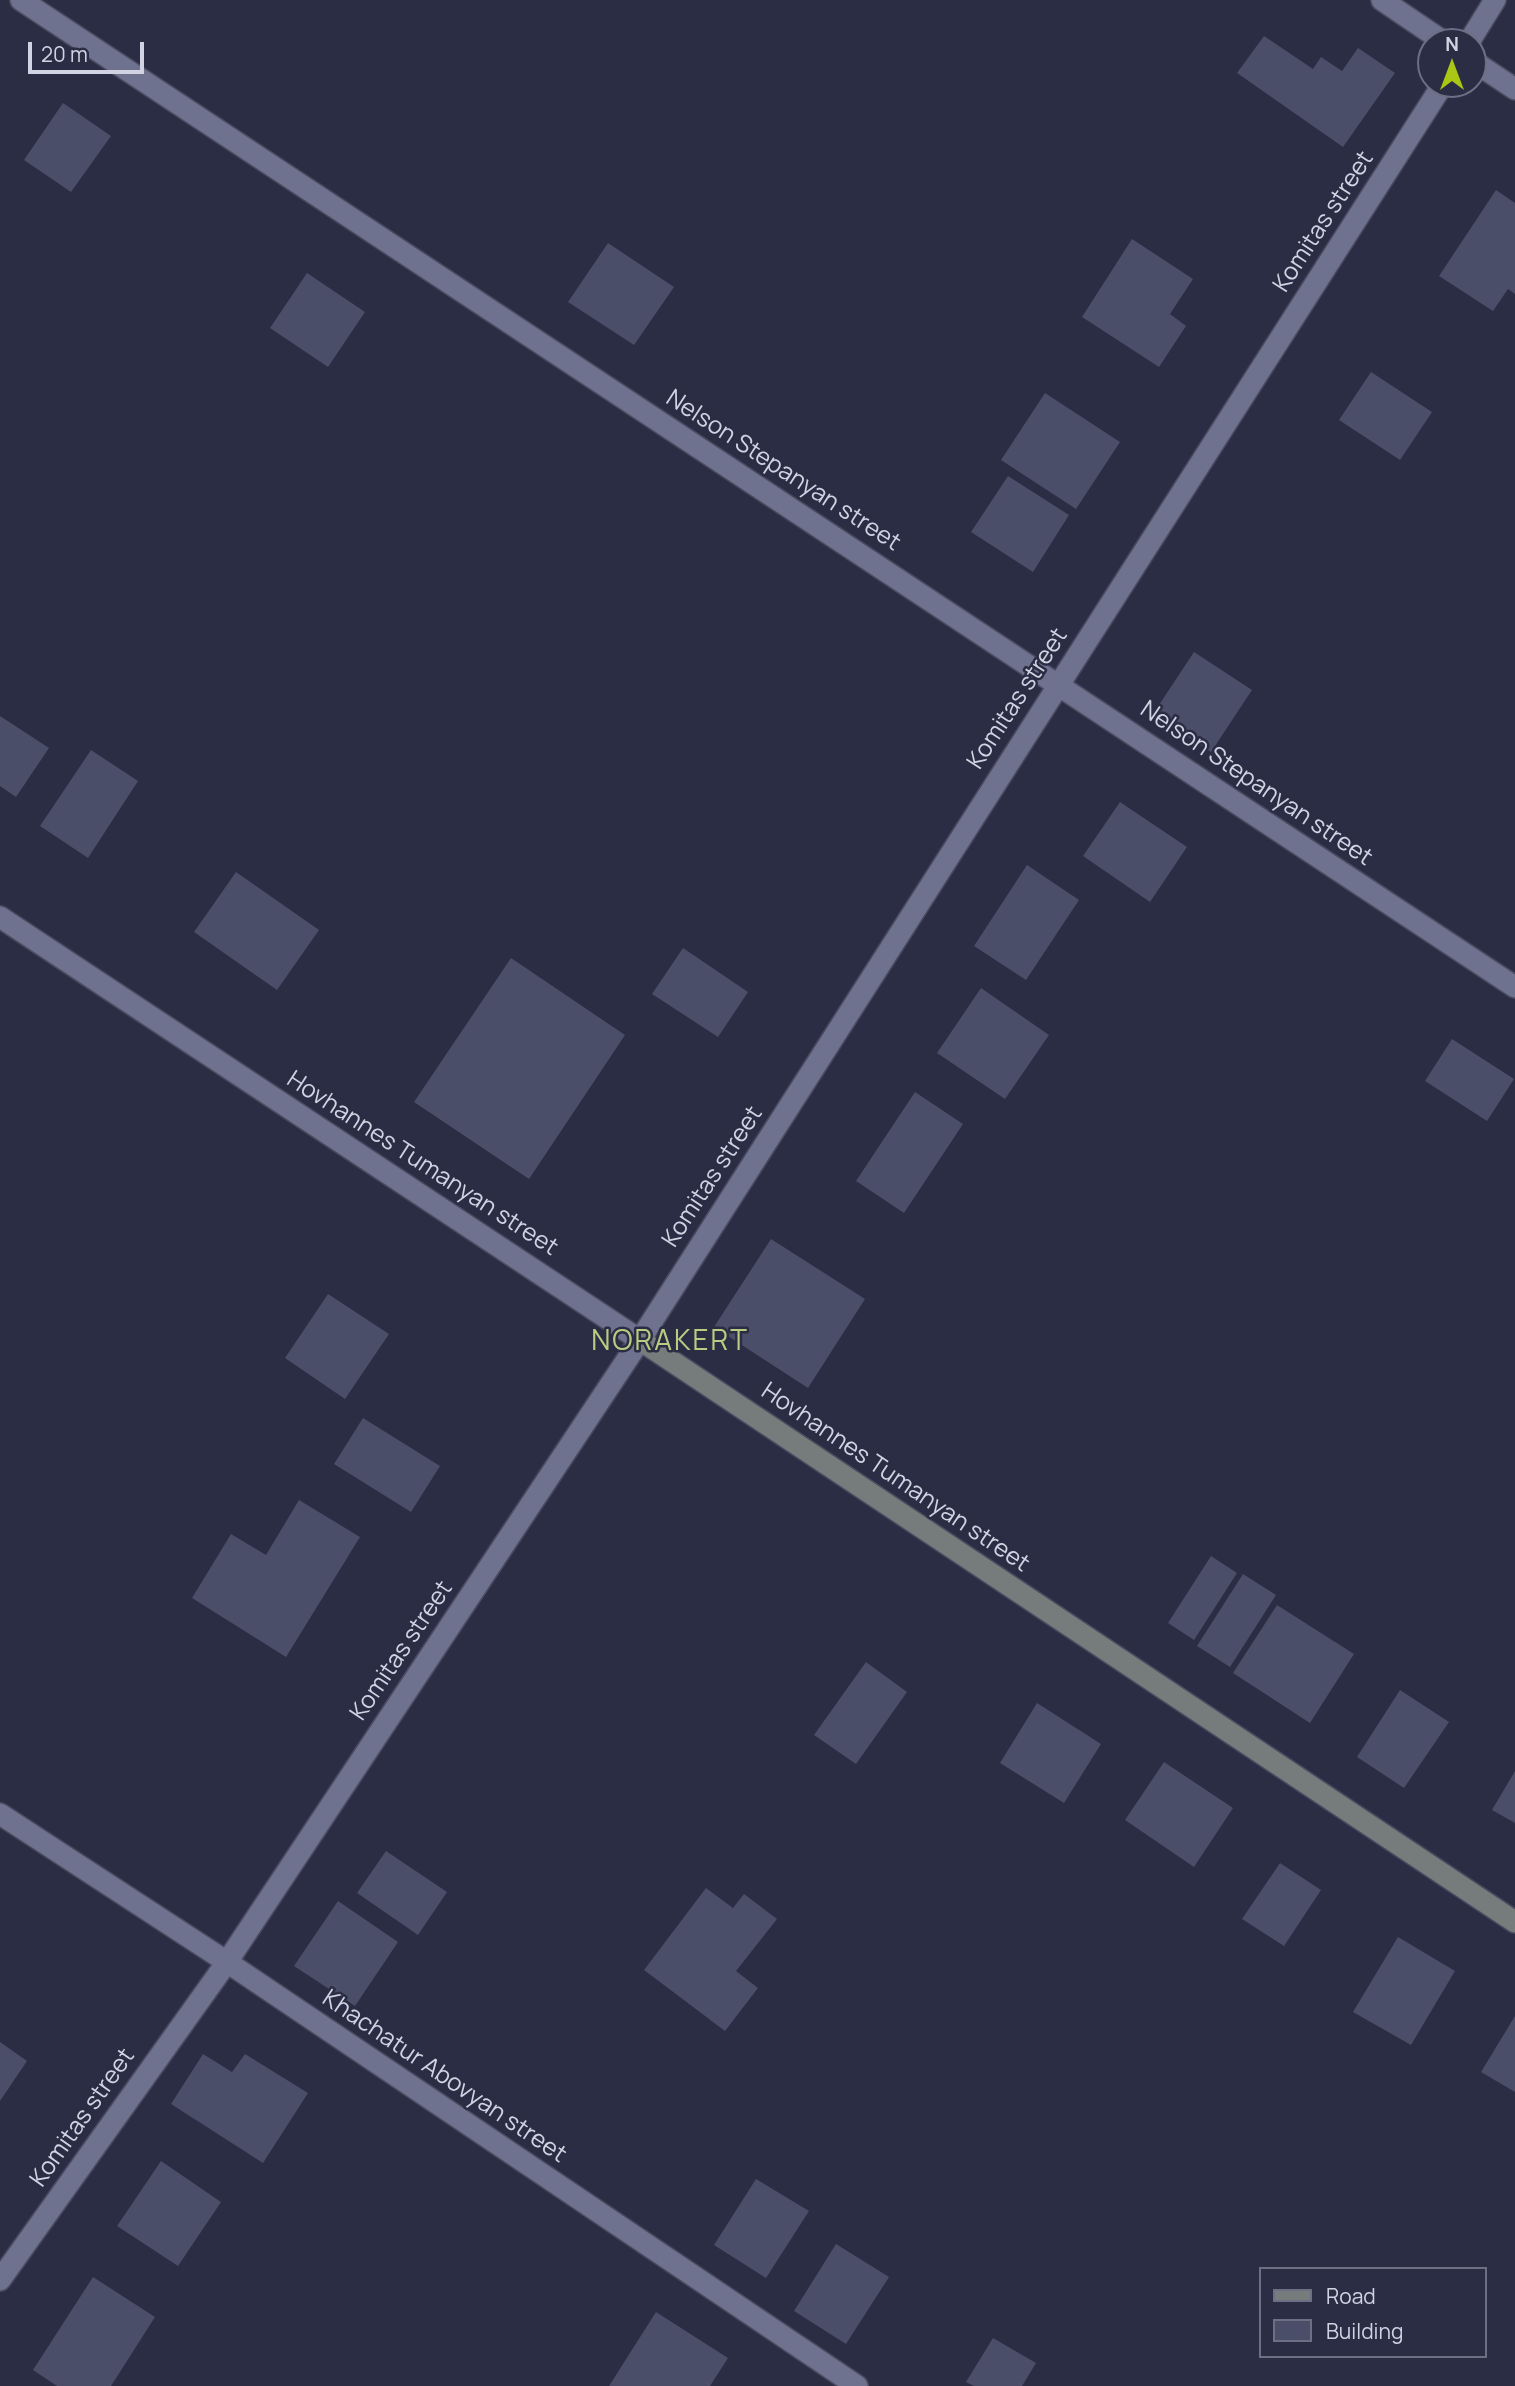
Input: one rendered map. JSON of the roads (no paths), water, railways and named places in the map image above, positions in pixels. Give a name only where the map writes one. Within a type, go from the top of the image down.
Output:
[{"type":"street","name":"Nelson Stepanyan street","points":[[22,0],[1515,987]]},
{"type":"street","points":[[1382,0],[1423,28]]},
{"type":"street","points":[[1478,28],[1495,0]]},
{"type":"street","points":[[1487,70],[1515,89]]},
{"type":"street","name":"Komitas street","points":[[0,2280],[227,1962],[640,1339],[1434,98]]},
{"type":"street","name":"Hovhannes Tumanyan street","points":[[0,917],[640,1339],[1515,1922]]},
{"type":"street","name":"Khachatur Abovyan street","points":[[0,1814],[227,1962],[858,2386]]},
{"type":"district","name":"NORAKERT","points":[[670,1342]]}]
